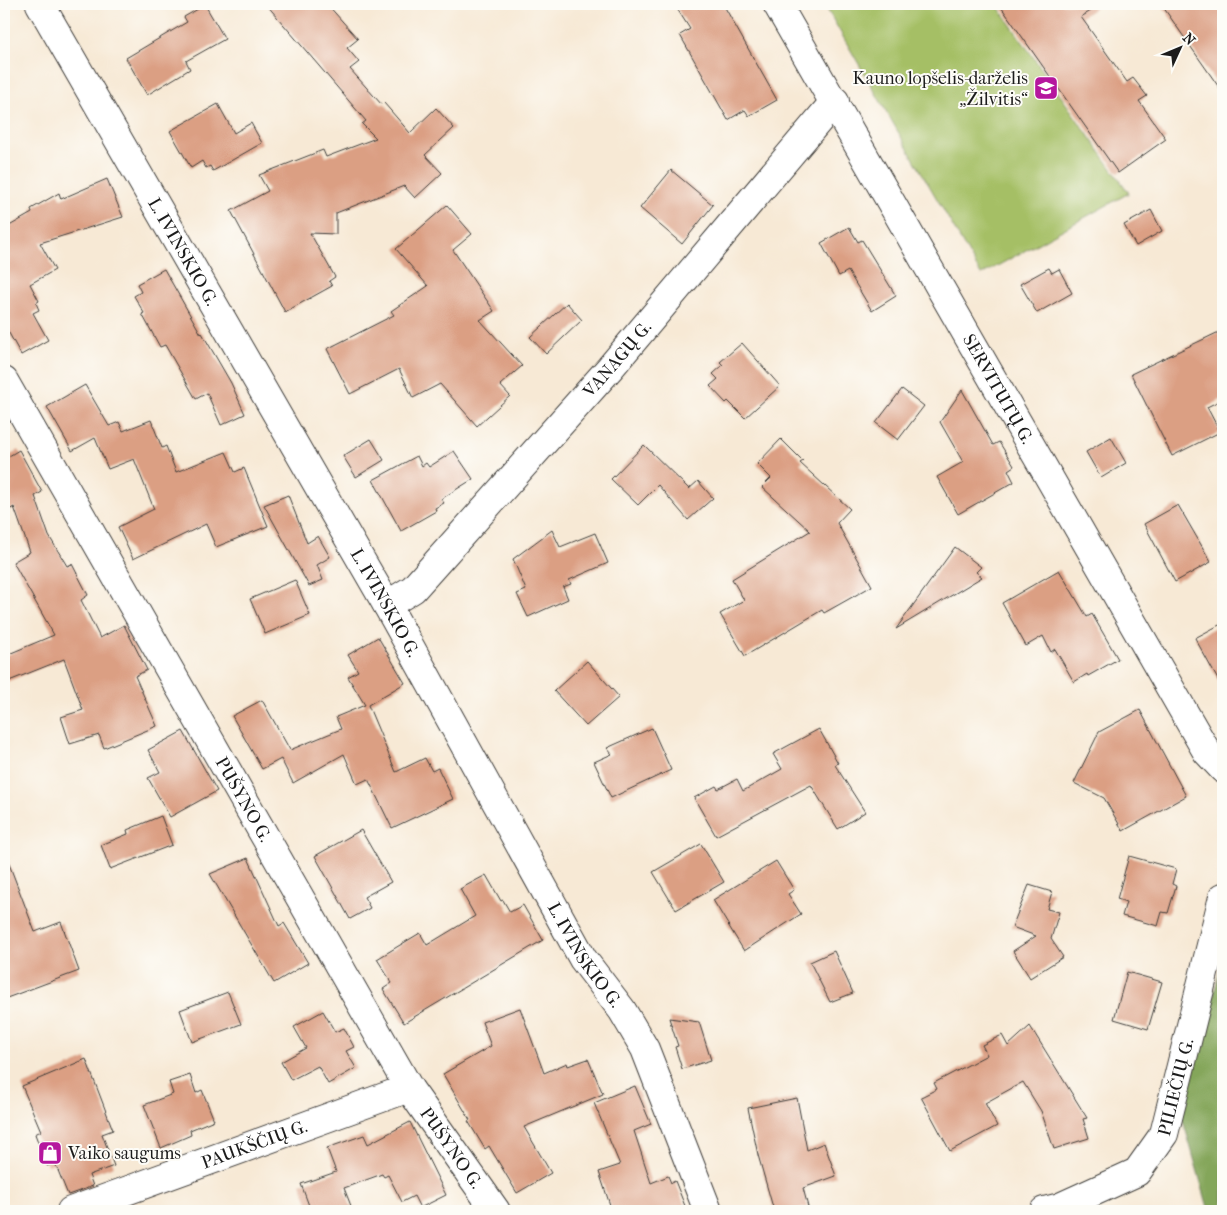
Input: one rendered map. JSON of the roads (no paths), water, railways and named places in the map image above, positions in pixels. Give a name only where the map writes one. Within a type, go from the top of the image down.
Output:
[{"type":"street","name":"L. IVINSKIO G.","points":[[40,4],[387,605],[583,959],[622,1010],[645,1049],[708,1211]]},
{"type":"street","name":"SERVITUTŲ G.","points":[[777,4],[1206,752],[1223,769]]},
{"type":"street","name":"VANAGŲ G.","points":[[387,605],[412,589],[610,368],[834,101]]},
{"type":"street","name":"PUŠYNO G.","points":[[4,381],[409,1088],[496,1211]]},
{"type":"street","name":"PILIEČIŲ G.","points":[[1044,1211],[1060,1207],[1137,1172],[1164,1134],[1223,898]]},
{"type":"street","name":"PAUKŠČIŲ G.","points":[[70,1211],[409,1088]]},
{"type":"place","name":"Kauno lopšelis-darželis „Žilvitis“","points":[[1046,88]]},
{"type":"place","name":"Vaiko saugums","points":[[50,1153]]}]
